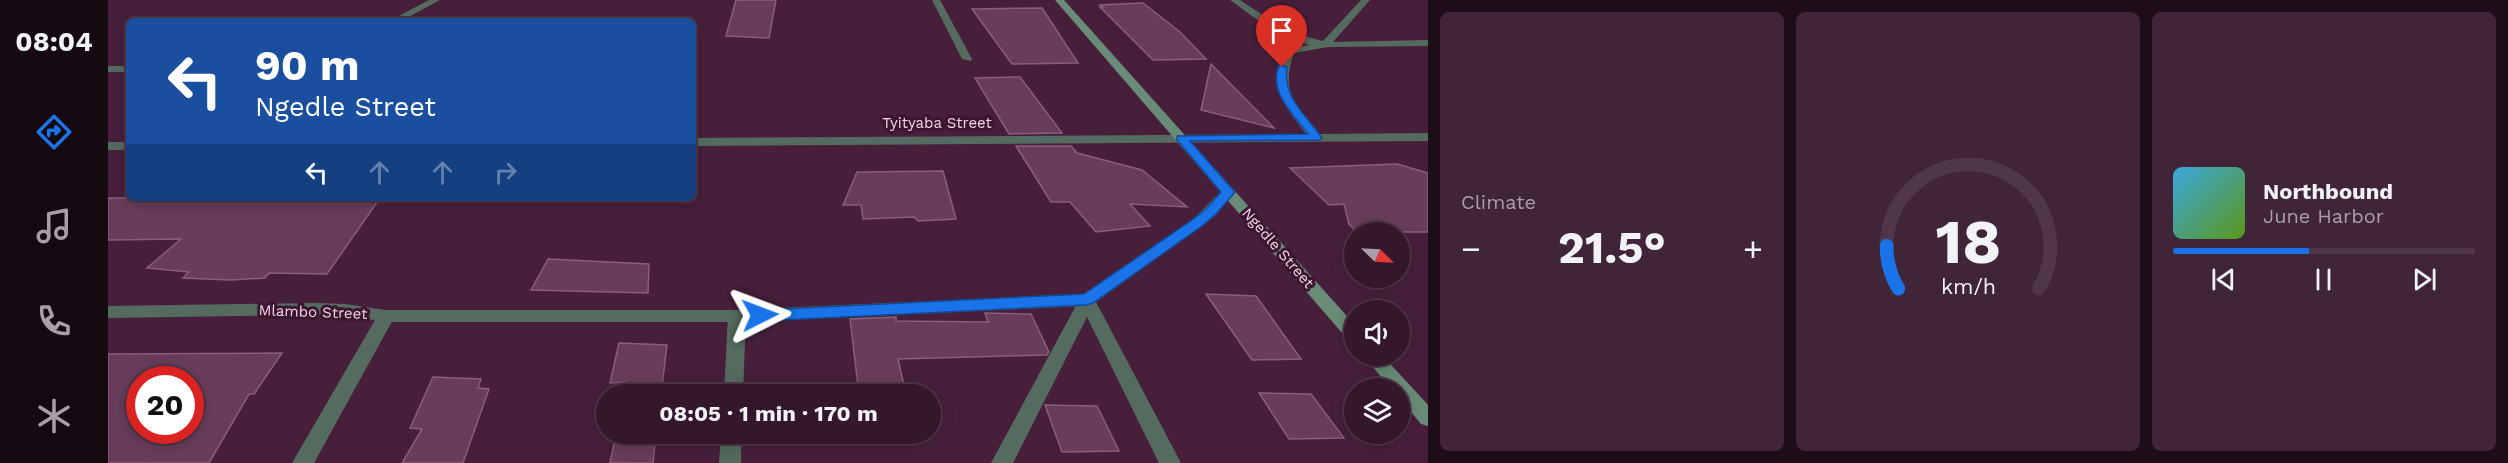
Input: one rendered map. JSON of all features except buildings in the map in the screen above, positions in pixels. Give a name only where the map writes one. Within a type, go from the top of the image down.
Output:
[{"type":"street","points":[[400,18],[436,0]]},
{"type":"street","points":[[936,0],[967,59]]},
{"type":"street","name":"Ngedle Street","points":[[1059,0],[1344,324]]},
{"type":"street","points":[[1234,0],[1266,23],[1293,38],[1325,45]]},
{"type":"street","points":[[1325,45],[1366,0]]},
{"type":"street","points":[[1316,138],[1285,96],[1280,82],[1282,67],[1290,51],[1325,45],[1428,44]]},
{"type":"street","points":[[108,69],[126,69]]},
{"type":"street","name":"Tyityaba Street","points":[[696,142],[1428,137]]},
{"type":"street","points":[[108,146],[126,146]]},
{"type":"street","points":[[1002,463],[1087,300],[1197,223],[1211,212],[1228,192]]},
{"type":"street","points":[[386,316],[737,316],[1087,300]]},
{"type":"street","points":[[1087,300],[1170,463]]},
{"type":"street","name":"Mlambo Street","points":[[108,312],[316,309],[345,310],[386,316],[303,463]]},
{"type":"street","points":[[734,384],[737,316]]},
{"type":"street","points":[[1382,366],[1428,418]]},
{"type":"street","points":[[730,463],[731,444]]},
{"type":"route","points":[[760,315],[1087,300],[1197,223],[1211,212],[1228,192],[1181,138],[1316,138],[1285,96],[1280,82],[1282,67]]}]
